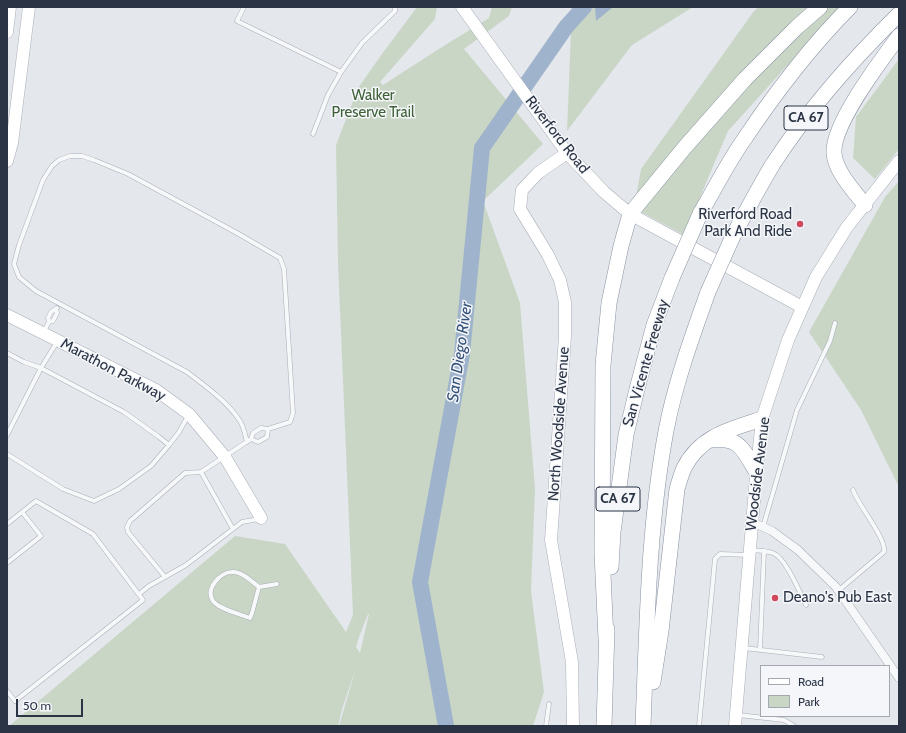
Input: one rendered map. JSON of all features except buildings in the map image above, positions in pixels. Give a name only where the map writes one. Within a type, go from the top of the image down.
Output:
[{"type":"highway","points":[[606,639],[602,553],[603,365],[610,303],[621,246],[630,214],[685,147],[745,79],[797,26],[820,7]]},
{"type":"highway","name":"San Vicente Freeway","points":[[604,726],[606,639],[613,532],[626,435],[654,325],[672,278],[700,214],[742,142],[788,78],[831,26],[850,7]]},
{"type":"highway","name":"CA 67","points":[[645,726],[649,584],[656,497],[666,430],[675,392],[691,339],[708,292],[733,236],[773,164],[816,105],[871,41],[899,14]]},
{"type":"highway","points":[[865,205],[838,169],[834,153],[836,139],[845,118],[871,74],[899,36]]},
{"type":"highway","points":[[645,726],[661,631],[677,489],[684,468],[696,451],[707,441],[722,433],[762,419]]},
{"type":"highway","points":[[707,441],[725,439],[739,444],[756,471]]},
{"type":"street","points":[[7,32],[10,7]]},
{"type":"street","points":[[7,161],[12,143],[29,7]]},
{"type":"street","name":"Riverford Road","points":[[463,8],[567,153],[604,192],[630,214],[802,307]]},
{"type":"street","name":"North Woodside Avenue","points":[[567,153],[538,173],[522,190],[520,209],[548,255],[560,280],[565,302],[565,336],[551,540],[572,662],[573,726]]},
{"type":"street","name":"Woodside Avenue","points":[[735,720],[749,552],[757,524],[756,471],[762,419],[788,340],[820,271],[848,227],[899,161]]},
{"type":"street","name":"Marathon Parkway","points":[[7,315],[156,390],[189,414],[225,457],[261,518]]},
{"type":"street","points":[[757,524],[772,531],[798,550],[839,590],[899,678]]},
{"type":"lane","points":[[244,7],[237,21],[341,72]]},
{"type":"lane","points":[[313,134],[326,101],[341,72],[362,43],[395,11],[395,7]]},
{"type":"lane","points":[[164,577],[128,532],[127,527],[130,521],[185,473],[201,472],[249,440],[253,433],[261,428],[268,429],[290,422],[293,413],[284,269],[280,258],[128,174],[82,156],[70,156],[59,160],[52,166],[43,180],[19,245],[14,264],[19,277],[36,292],[187,372],[228,407],[241,422],[249,440]]},
{"type":"lane","points":[[43,333],[49,322],[52,321],[57,314],[56,309],[59,304]]},
{"type":"lane","points":[[757,524],[795,416],[803,396],[830,341],[835,323]]},
{"type":"lane","points":[[7,435],[41,368],[58,340]]},
{"type":"lane","points":[[7,353],[24,362],[41,368],[124,412],[169,445]]},
{"type":"lane","points":[[7,454],[63,489],[94,501],[119,489],[150,466],[179,432],[189,414]]},
{"type":"lane","points":[[249,440],[258,442],[267,437],[268,429]]},
{"type":"lane","points":[[201,472],[233,529]]},
{"type":"lane","points":[[839,590],[885,550],[878,533],[853,490]]},
{"type":"lane","points":[[7,524],[36,501],[93,534],[143,600],[15,701],[7,691]]},
{"type":"lane","points":[[7,563],[41,536],[22,512]]},
{"type":"lane","points":[[138,594],[164,577],[186,566],[242,522],[261,518]]},
{"type":"lane","points":[[760,650],[764,551]]},
{"type":"lane","points":[[699,726],[716,559],[720,554],[764,551],[774,553],[790,573],[806,605]]},
{"type":"lane","points":[[259,587],[250,618],[220,606],[213,600],[211,593],[215,582],[226,573],[232,572],[238,573],[259,587],[277,584]]},
{"type":"lane","points":[[741,648],[822,657]]},
{"type":"lane","points":[[546,726],[549,704]]},
{"type":"lane","points":[[735,720],[784,720],[794,726]]},
{"type":"green space","name":"Walker Preserve Trail","points":[[417,7],[437,7],[435,19],[380,82],[383,85],[489,18],[492,7],[512,7],[509,16],[464,49],[543,144],[483,201],[520,303],[535,489],[531,591],[544,692],[533,726],[339,726],[356,668],[342,709],[338,726],[9,726],[235,536],[285,544],[346,632],[353,615],[338,263],[336,145],[358,88]],"holes":[[[369,614],[360,653],[356,647]]]},
{"type":"green space","points":[[572,7],[693,7],[632,45],[567,131]]},
{"type":"green space","points":[[759,7],[840,7],[728,131],[684,235],[634,208],[641,169],[754,11]]},
{"type":"green space","points":[[899,59],[899,149],[875,179],[853,158],[856,117]]},
{"type":"green space","points":[[899,181],[899,487],[861,410],[809,332],[885,197]]},
{"type":"water","points":[[595,7],[613,7],[596,21]]},
{"type":"waterway","name":"San Diego River","points":[[446,726],[420,582],[462,354],[482,148],[566,27],[584,7]]},
{"type":"place","name":"Riverford Road Park And Ride","points":[[800,224]]},
{"type":"place","name":"Deano's Pub East","points":[[775,598]]}]
